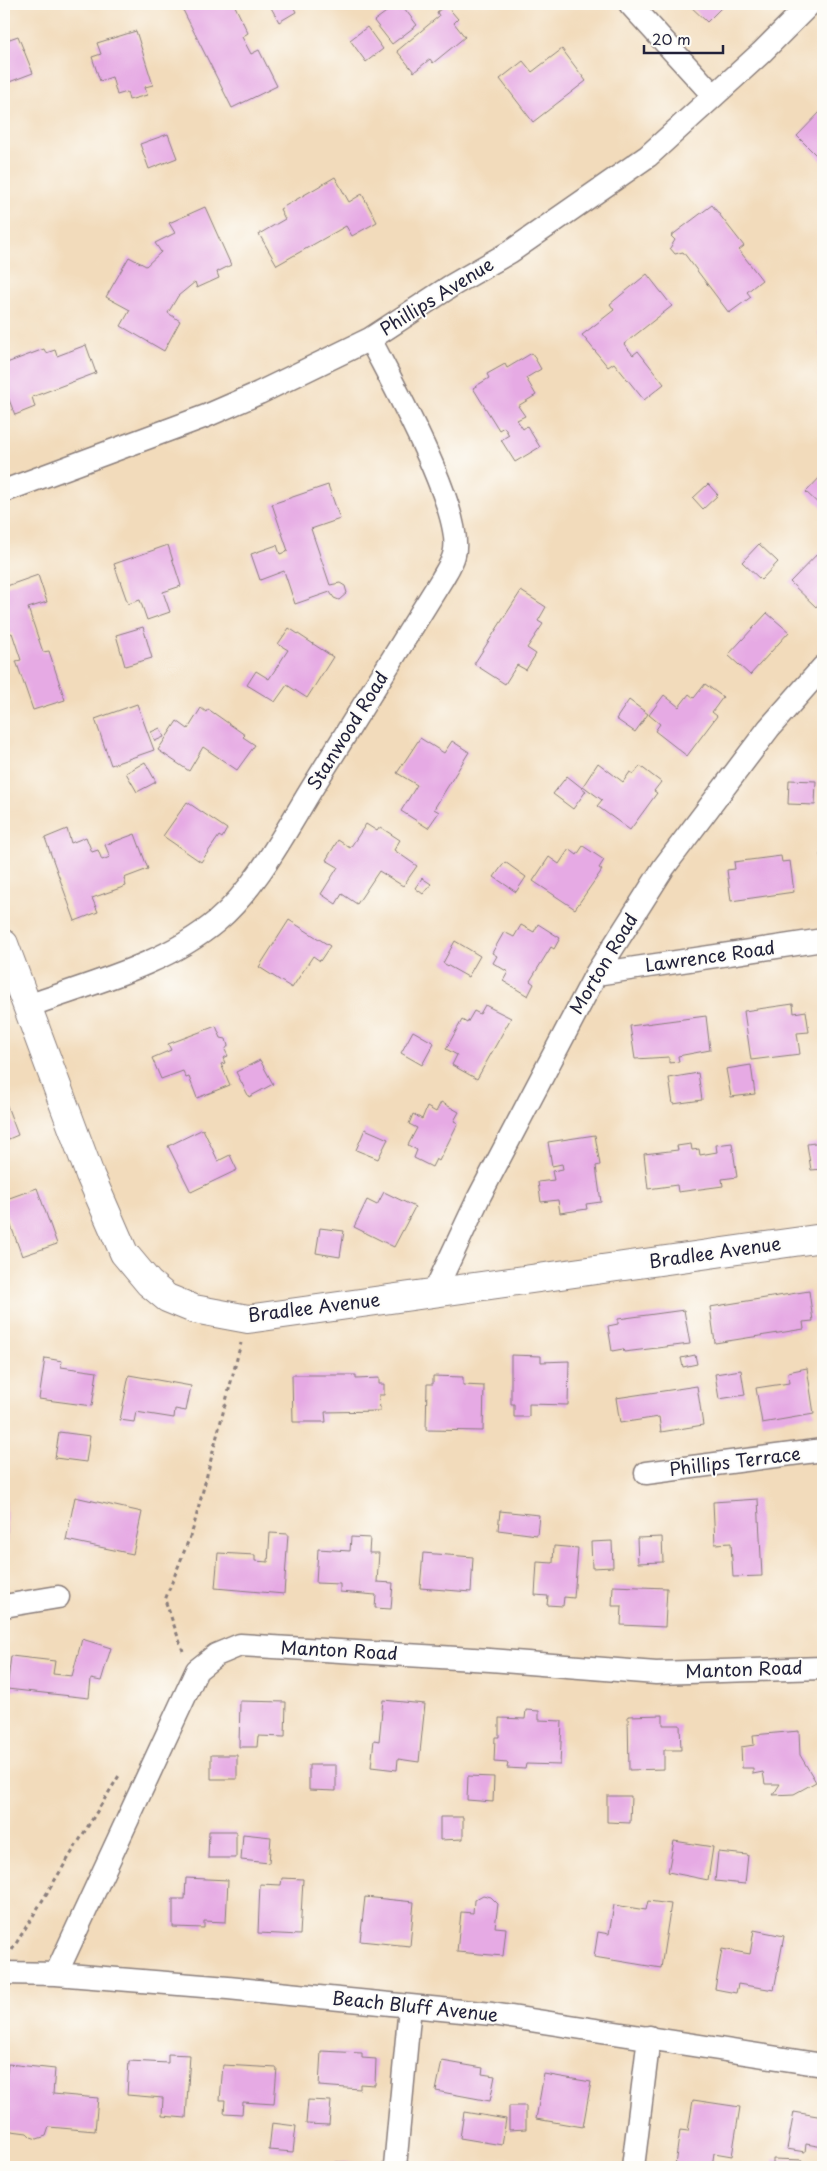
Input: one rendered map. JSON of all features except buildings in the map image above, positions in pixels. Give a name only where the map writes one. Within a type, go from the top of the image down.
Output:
[{"type":"street","points":[[630,4],[714,96]]},
{"type":"street","name":"Phillips Avenue","points":[[4,491],[206,416],[259,393],[370,339],[451,286],[510,252],[648,156],[810,4]]},
{"type":"street","name":"Stanwood Road","points":[[28,1006],[155,960],[185,944],[218,921],[248,888],[278,843],[442,579],[455,554],[453,522],[441,485],[370,339]]},
{"type":"street","name":"Morton Road","points":[[434,1293],[479,1197],[596,974],[664,867],[769,728],[823,667]]},
{"type":"street","name":"Lawrence Road","points":[[596,974],[823,940]]},
{"type":"street","name":"Bradlee Avenue","points":[[4,944],[90,1175],[124,1253],[149,1283],[167,1298],[194,1309],[248,1319],[823,1238]]},
{"type":"street","name":"Phillips Terrace","points":[[646,1473],[823,1450]]},
{"type":"street","points":[[4,1606],[58,1597]]},
{"type":"street","name":"Manton Road","points":[[56,1974],[197,1670],[216,1655],[240,1645],[490,1660],[656,1673],[823,1668]]},
{"type":"street","name":"Beach Bluff Avenue","points":[[6,1964],[56,1974],[228,1988],[492,2014],[823,2064]]},
{"type":"street","points":[[395,2167],[410,2006]]},
{"type":"street","points":[[633,2167],[649,2037]]},
{"type":"path","points":[[179,1660],[183,1651],[165,1600],[193,1529],[248,1319]]},
{"type":"path","points":[[6,1964],[123,1768]]}]
